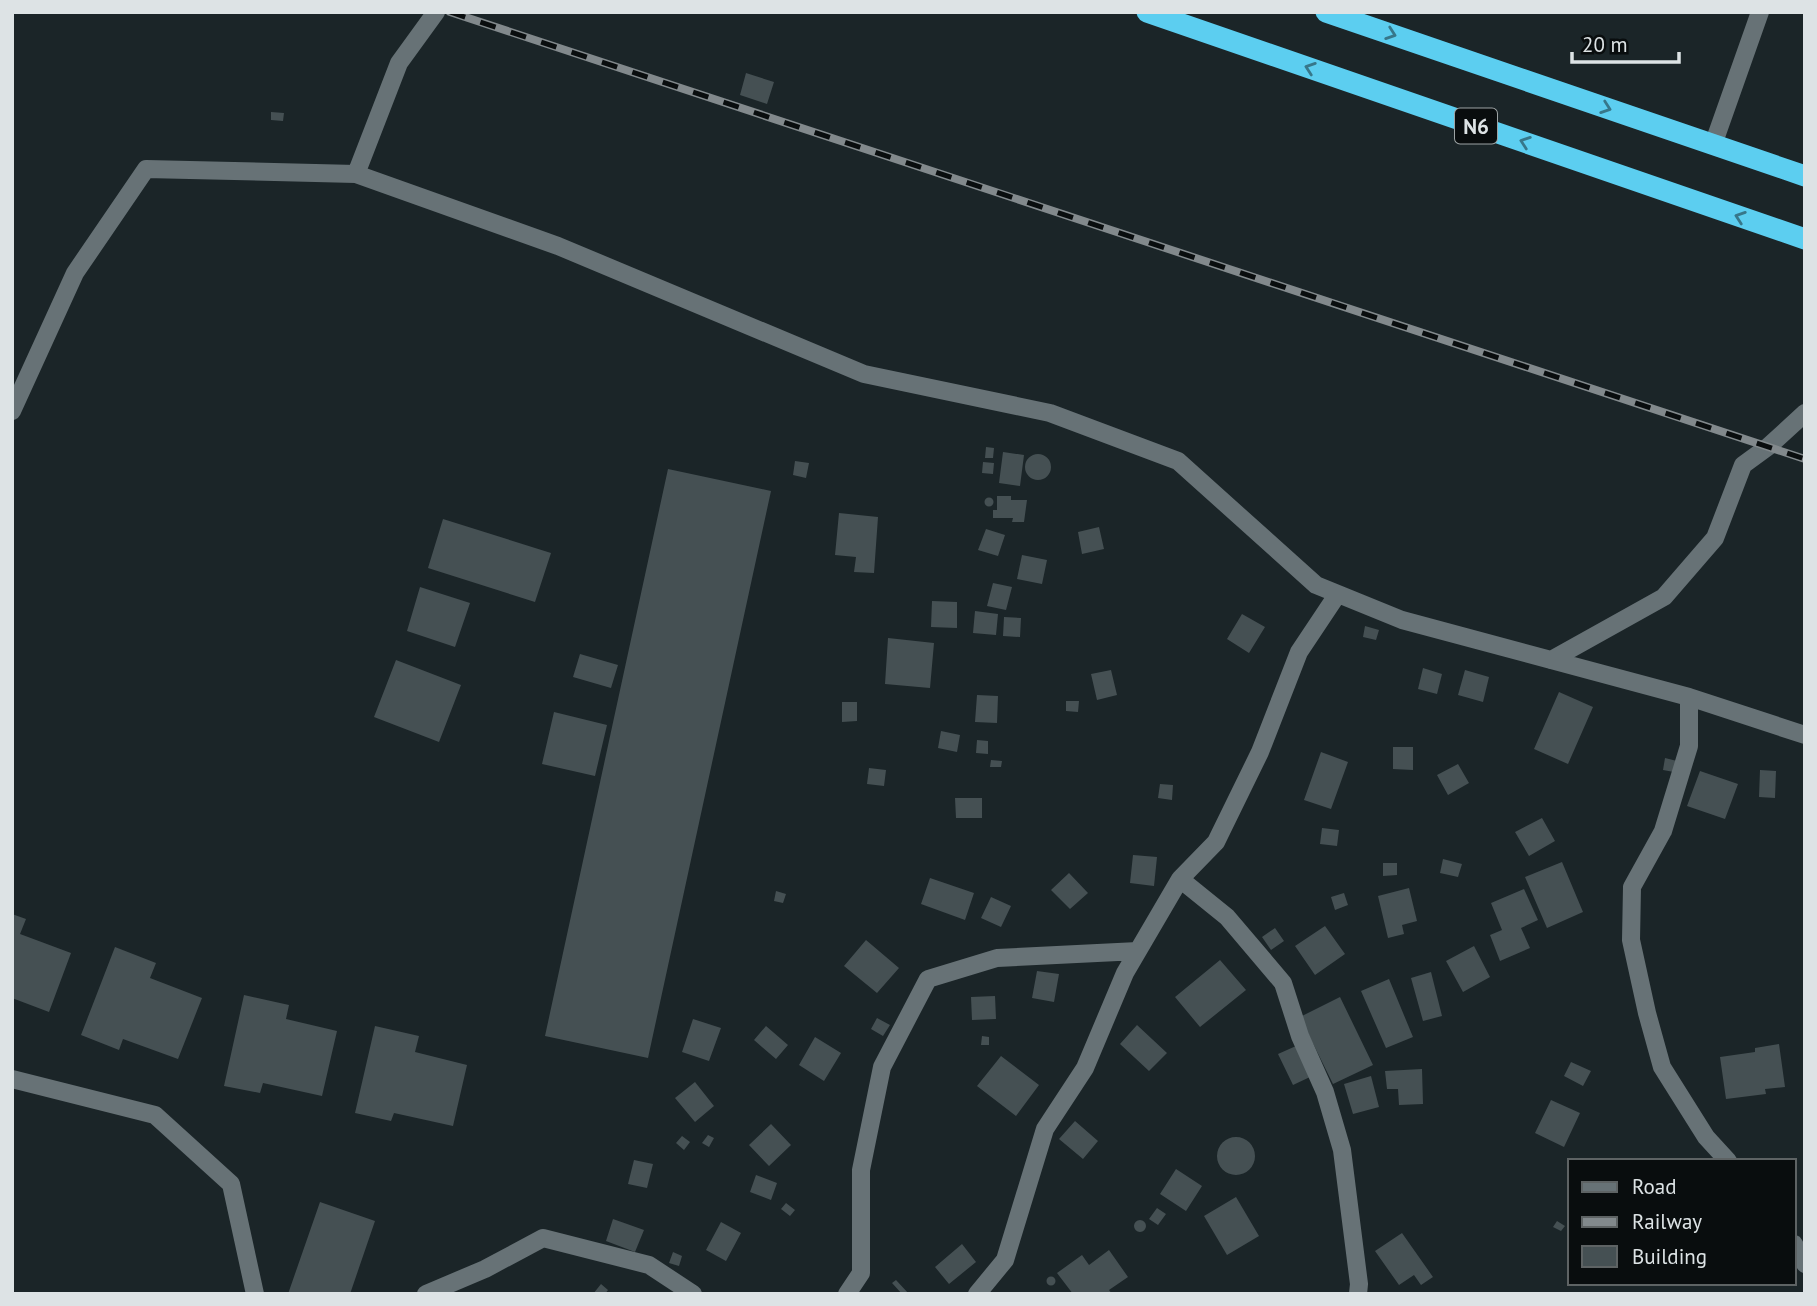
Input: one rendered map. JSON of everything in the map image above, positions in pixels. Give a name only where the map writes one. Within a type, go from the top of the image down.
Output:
[{"type":"highway","name":"N6","points":[[1147,12],[1805,239]]},
{"type":"highway","points":[[1326,12],[1805,176]]},
{"type":"street","points":[[356,174],[399,62],[436,12]]},
{"type":"street","points":[[1713,145],[1760,12]]},
{"type":"street","points":[[12,411],[75,273],[146,169],[356,174],[558,246],[864,374],[1050,413],[1178,461],[1316,585],[1402,620],[1689,697],[1805,735]]},
{"type":"street","points":[[1551,660],[1664,597],[1714,538],[1743,465],[1769,446],[1805,413]]},
{"type":"street","points":[[977,1294],[1005,1260],[1045,1129],[1085,1068],[1125,973],[1180,878],[1216,842],[1261,752],[1299,652],[1338,595]]},
{"type":"street","points":[[1689,697],[1689,747],[1663,831],[1632,887],[1631,940],[1662,1067],[1706,1137],[1726,1159]]},
{"type":"street","points":[[1180,878],[1227,917],[1283,983],[1300,1036],[1325,1092],[1342,1150],[1359,1294]]},
{"type":"street","points":[[847,1294],[861,1273],[861,1170],[882,1067],[928,979],[997,958],[1138,951]]},
{"type":"street","points":[[12,1079],[155,1115],[231,1184],[255,1294]]},
{"type":"street","points":[[426,1294],[485,1269],[543,1238],[649,1265],[693,1294]]},
{"type":"street","points":[[1796,1248],[1805,1264]]},
{"type":"building","points":[[746,73],[774,82],[767,104],[740,95]]},
{"type":"building","points":[[271,112],[284,113],[283,121],[271,120]]},
{"type":"building","points":[[986,447],[994,448],[993,458],[985,458]]},
{"type":"building","points":[[1003,452],[1024,455],[1020,486],[999,483]]},
{"type":"building","points":[[1038,454],[1047,458],[1051,467],[1047,476],[1038,480],[1029,476],[1025,467],[1029,458]]},
{"type":"building","points":[[795,461],[809,463],[806,478],[793,475]]},
{"type":"building","points":[[983,462],[994,463],[993,474],[982,473]]},
{"type":"building","points":[[668,469],[771,491],[648,1058],[545,1036]]},
{"type":"building","points":[[997,496],[1011,496],[1011,500],[1027,500],[1024,522],[1012,522],[1013,518],[993,518],[993,510],[997,510]]},
{"type":"building","points":[[989,497],[994,502],[989,507],[984,502]]},
{"type":"building","points":[[839,513],[878,517],[874,573],[854,572],[856,557],[835,555]]},
{"type":"building","points":[[443,519],[551,553],[535,602],[428,568]]},
{"type":"building","points":[[1099,527],[1104,549],[1082,554],[1078,532]]},
{"type":"building","points":[[986,529],[1005,535],[998,556],[978,550]]},
{"type":"building","points":[[1022,555],[1047,560],[1042,584],[1017,579]]},
{"type":"building","points":[[993,583],[1012,587],[1006,610],[987,606]]},
{"type":"building","points":[[420,587],[470,603],[455,647],[407,631]]},
{"type":"building","points":[[932,601],[957,602],[957,628],[931,627]]},
{"type":"building","points":[[975,611],[998,614],[996,635],[973,633]]},
{"type":"building","points":[[1242,614],[1265,627],[1249,653],[1227,639]]},
{"type":"building","points":[[1004,617],[1021,618],[1020,637],[1003,636]]},
{"type":"building","points":[[1365,626],[1379,630],[1376,640],[1363,637]]},
{"type":"building","points":[[888,638],[934,643],[930,688],[885,684]]},
{"type":"building","points":[[580,654],[618,665],[611,688],[573,677]]},
{"type":"building","points":[[396,660],[461,685],[439,742],[374,717]]},
{"type":"building","points":[[1423,668],[1442,674],[1437,694],[1418,689]]},
{"type":"building","points":[[1111,670],[1117,695],[1097,700],[1091,674]]},
{"type":"building","points":[[1465,670],[1489,677],[1483,702],[1458,695]]},
{"type":"building","points":[[1559,692],[1593,707],[1568,764],[1534,749]]},
{"type":"building","points":[[977,695],[998,696],[997,723],[975,722]]},
{"type":"building","points":[[1066,701],[1079,701],[1078,712],[1066,711]]},
{"type":"building","points":[[842,702],[857,702],[857,721],[842,722]]},
{"type":"building","points":[[554,712],[607,725],[595,776],[542,764]]},
{"type":"building","points":[[941,731],[960,735],[957,752],[938,748]]},
{"type":"building","points":[[977,740],[988,741],[988,754],[976,753]]},
{"type":"building","points":[[1393,747],[1413,747],[1413,770],[1393,769]]},
{"type":"building","points":[[1321,752],[1348,762],[1331,809],[1304,800]]},
{"type":"building","points":[[1665,758],[1677,761],[1674,772],[1663,770]]},
{"type":"building","points":[[991,760],[1002,761],[1001,767],[990,767]]},
{"type":"building","points":[[1458,764],[1469,783],[1448,795],[1437,775]]},
{"type":"building","points":[[869,768],[886,770],[884,786],[867,784]]},
{"type":"building","points":[[1760,770],[1776,771],[1775,798],[1759,797]]},
{"type":"building","points":[[1700,771],[1738,784],[1725,819],[1687,806]]},
{"type":"building","points":[[1160,784],[1173,785],[1172,800],[1158,798]]},
{"type":"building","points":[[955,798],[982,798],[982,818],[956,818]]},
{"type":"building","points":[[1542,818],[1555,841],[1529,856],[1515,832]]},
{"type":"building","points":[[1322,828],[1339,830],[1337,846],[1320,844]]},
{"type":"building","points":[[1133,855],[1157,857],[1154,886],[1130,883]]},
{"type":"building","points":[[1443,859],[1462,864],[1458,877],[1440,873]]},
{"type":"building","points":[[1562,862],[1583,912],[1547,928],[1525,877]]},
{"type":"building","points":[[1383,863],[1397,863],[1397,875],[1383,876]]},
{"type":"building","points":[[1069,873],[1088,893],[1070,909],[1051,890]]},
{"type":"building","points":[[930,878],[974,893],[965,920],[921,904]]},
{"type":"building","points":[[1409,888],[1417,921],[1402,925],[1404,934],[1388,938],[1378,896]]},
{"type":"building","points":[[1524,889],[1538,920],[1521,928],[1530,948],[1500,961],[1490,935],[1502,930],[1491,903]]},
{"type":"building","points":[[776,891],[786,894],[783,903],[774,901]]},
{"type":"building","points":[[1344,893],[1348,905],[1335,910],[1331,897]]},
{"type":"building","points":[[991,897],[1011,906],[1001,927],[981,918]]},
{"type":"building","points":[[12,914],[26,919],[20,934],[71,953],[49,1012],[12,998]]},
{"type":"building","points":[[1325,926],[1345,954],[1315,975],[1295,946]]},
{"type":"building","points":[[1275,928],[1284,941],[1271,950],[1262,937]]},
{"type":"building","points":[[866,940],[899,968],[877,993],[844,966]]},
{"type":"building","points":[[1474,946],[1490,977],[1463,992],[1446,961]]},
{"type":"building","points":[[115,947],[156,963],[150,978],[202,998],[178,1059],[123,1039],[119,1050],[81,1035]]},
{"type":"building","points":[[1220,960],[1246,990],[1200,1027],[1175,997]]},
{"type":"building","points":[[1037,971],[1059,974],[1054,1002],[1032,998]]},
{"type":"building","points":[[1431,972],[1442,1016],[1423,1021],[1411,978]]},
{"type":"building","points":[[1389,979],[1413,1037],[1386,1048],[1361,991]]},
{"type":"building","points":[[244,995],[289,1005],[286,1019],[337,1031],[322,1096],[263,1083],[260,1093],[224,1086]]},
{"type":"building","points":[[995,996],[996,1019],[972,1020],[971,997]]},
{"type":"building","points":[[1340,997],[1373,1065],[1333,1084],[1300,1017]]},
{"type":"building","points":[[877,1018],[890,1025],[883,1036],[871,1029]]},
{"type":"building","points":[[693,1019],[721,1028],[709,1061],[682,1052]]},
{"type":"building","points":[[1137,1025],[1167,1053],[1149,1071],[1120,1044]]},
{"type":"building","points":[[375,1026],[419,1036],[415,1052],[467,1065],[453,1126],[394,1113],[391,1121],[355,1113]]},
{"type":"building","points":[[766,1026],[788,1045],[776,1059],[754,1040]]},
{"type":"building","points":[[982,1036],[989,1037],[989,1045],[981,1045]]},
{"type":"building","points":[[815,1037],[841,1053],[824,1081],[799,1065]]},
{"type":"building","points":[[1779,1044],[1785,1087],[1765,1089],[1766,1094],[1726,1099],[1720,1057],[1755,1052],[1755,1048]]},
{"type":"building","points":[[1296,1046],[1310,1077],[1293,1085],[1278,1054]]},
{"type":"building","points":[[1001,1056],[1039,1085],[1016,1116],[977,1086]]},
{"type":"building","points":[[1571,1062],[1591,1071],[1583,1086],[1564,1076]]},
{"type":"building","points":[[1422,1069],[1423,1104],[1399,1105],[1398,1089],[1387,1089],[1385,1071]]},
{"type":"building","points":[[1371,1076],[1379,1107],[1353,1114],[1344,1084]]},
{"type":"building","points":[[695,1082],[714,1106],[695,1122],[675,1098]]},
{"type":"building","points":[[1551,1100],[1580,1113],[1564,1147],[1535,1133]]},
{"type":"building","points":[[1075,1121],[1098,1141],[1083,1159],[1059,1139]]},
{"type":"building","points":[[771,1124],[791,1145],[769,1166],[749,1145]]},
{"type":"building","points":[[708,1135],[714,1138],[709,1147],[702,1143]]},
{"type":"building","points":[[682,1136],[690,1142],[684,1150],[676,1143]]},
{"type":"building","points":[[1236,1137],[1249,1143],[1255,1156],[1249,1169],[1236,1175],[1223,1169],[1217,1156],[1223,1143]]},
{"type":"building","points":[[634,1160],[653,1164],[647,1188],[628,1184]]},
{"type":"building","points":[[1176,1169],[1202,1186],[1186,1211],[1160,1194]]},
{"type":"building","points":[[756,1175],[777,1183],[771,1200],[750,1192]]},
{"type":"building","points":[[1236,1197],[1259,1236],[1227,1255],[1204,1216]]},
{"type":"building","points":[[320,1202],[375,1221],[350,1294],[288,1294]]},
{"type":"building","points":[[786,1203],[795,1210],[790,1216],[781,1209]]},
{"type":"building","points":[[1157,1208],[1166,1214],[1158,1225],[1149,1219]]},
{"type":"building","points":[[613,1219],[644,1230],[635,1252],[606,1241]]},
{"type":"building","points":[[1140,1220],[1146,1226],[1140,1232],[1134,1226]]},
{"type":"building","points":[[1557,1221],[1565,1226],[1561,1231],[1553,1227]]},
{"type":"building","points":[[721,1222],[741,1233],[726,1261],[706,1250]]},
{"type":"building","points":[[1402,1233],[1433,1277],[1421,1285],[1414,1275],[1399,1285],[1375,1251]]},
{"type":"building","points":[[962,1244],[976,1262],[949,1284],[935,1267]]},
{"type":"building","points":[[1109,1250],[1128,1277],[1109,1290],[1112,1294],[1073,1294],[1057,1273],[1082,1255],[1089,1265]]},
{"type":"building","points":[[673,1252],[682,1256],[679,1266],[669,1263]]},
{"type":"building","points":[[1051,1276],[1056,1281],[1051,1286],[1046,1281]]},
{"type":"building","points":[[896,1280],[909,1294],[902,1294],[892,1283]]},
{"type":"building","points":[[601,1284],[608,1290],[605,1294],[593,1294]]},
{"type":"railway","points":[[450,12],[1805,459]]}]
